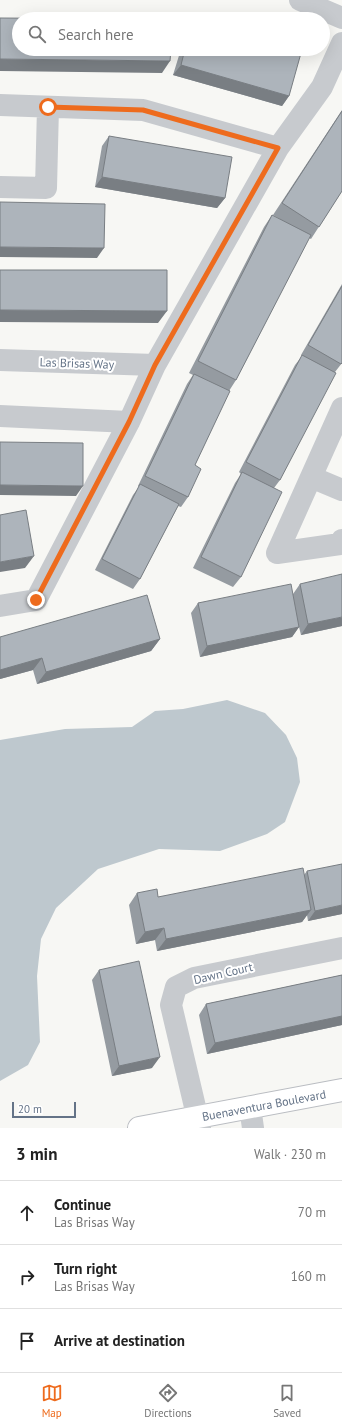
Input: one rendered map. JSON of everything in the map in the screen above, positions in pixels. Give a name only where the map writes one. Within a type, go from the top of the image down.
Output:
[{"type":"main road","name":"Buenaventura Boulevard","points":[[139,1128],[251,1118],[342,1090]]},
{"type":"street","points":[[300,0],[328,12]]},
{"type":"street","points":[[330,13],[342,18]]},
{"type":"street","points":[[0,606],[36,600],[129,422],[155,365],[278,148],[322,87],[342,43]]},
{"type":"street","points":[[0,105],[143,110],[278,148]]},
{"type":"street","points":[[0,187],[46,188],[48,107]]},
{"type":"street","name":"Las Brisas Way","points":[[0,360],[155,365]]},
{"type":"street","points":[[342,408],[277,553],[340,544],[342,540]]},
{"type":"street","points":[[0,416],[129,422]]},
{"type":"street","points":[[311,477],[342,490]]},
{"type":"street","name":"Dawn Court","points":[[198,1122],[171,1005],[176,987],[194,978],[342,948]]},
{"type":"shaded area","points":[[227,700],[265,713],[286,735],[297,758],[300,782],[285,822],[267,834],[220,851],[159,849],[98,869],[56,908],[41,939],[37,976],[40,1042],[28,1065],[0,1081],[0,740],[65,729],[132,727],[155,711],[183,709]]},
{"type":"building","points":[[0,18],[12,18],[12,56],[170,56],[170,61],[0,59]]},
{"type":"building","points":[[183,56],[300,56],[289,96],[181,65]]},
{"type":"building","points":[[342,111],[342,191],[319,227],[282,203]]},
{"type":"building","points":[[109,136],[232,157],[225,198],[102,177]]},
{"type":"building","points":[[0,202],[105,204],[104,248],[0,247]]},
{"type":"building","points":[[272,215],[311,235],[236,380],[198,361]]},
{"type":"building","points":[[0,270],[167,270],[167,311],[0,310]]},
{"type":"building","points":[[342,286],[342,363],[341,364],[308,345]]},
{"type":"building","points":[[302,355],[336,373],[280,480],[246,462]]},
{"type":"building","points":[[194,374],[230,391],[195,465],[201,469],[188,497],[145,476]]},
{"type":"building","points":[[0,442],[83,443],[83,486],[0,485]]},
{"type":"building","points":[[242,472],[282,492],[241,577],[201,557]]},
{"type":"building","points":[[140,484],[179,504],[140,579],[102,559]]},
{"type":"building","points":[[26,510],[34,556],[0,562],[0,515]]},
{"type":"building","points":[[342,574],[342,617],[308,624],[300,584]]},
{"type":"building","points":[[291,584],[299,627],[207,646],[198,603]]},
{"type":"building","points":[[147,595],[160,639],[46,672],[42,658],[0,670],[0,637]]},
{"type":"building","points":[[342,864],[342,905],[315,911],[307,871]]},
{"type":"building","points":[[303,868],[311,910],[166,939],[164,928],[145,932],[137,893],[157,889],[158,897]]},
{"type":"building","points":[[139,961],[160,1057],[119,1066],[99,970]]},
{"type":"building","points":[[342,975],[342,1016],[215,1043],[206,1004]]},
{"type":"route","points":[[36,600],[129,422],[155,365],[278,148],[143,110],[48,107]]}]
